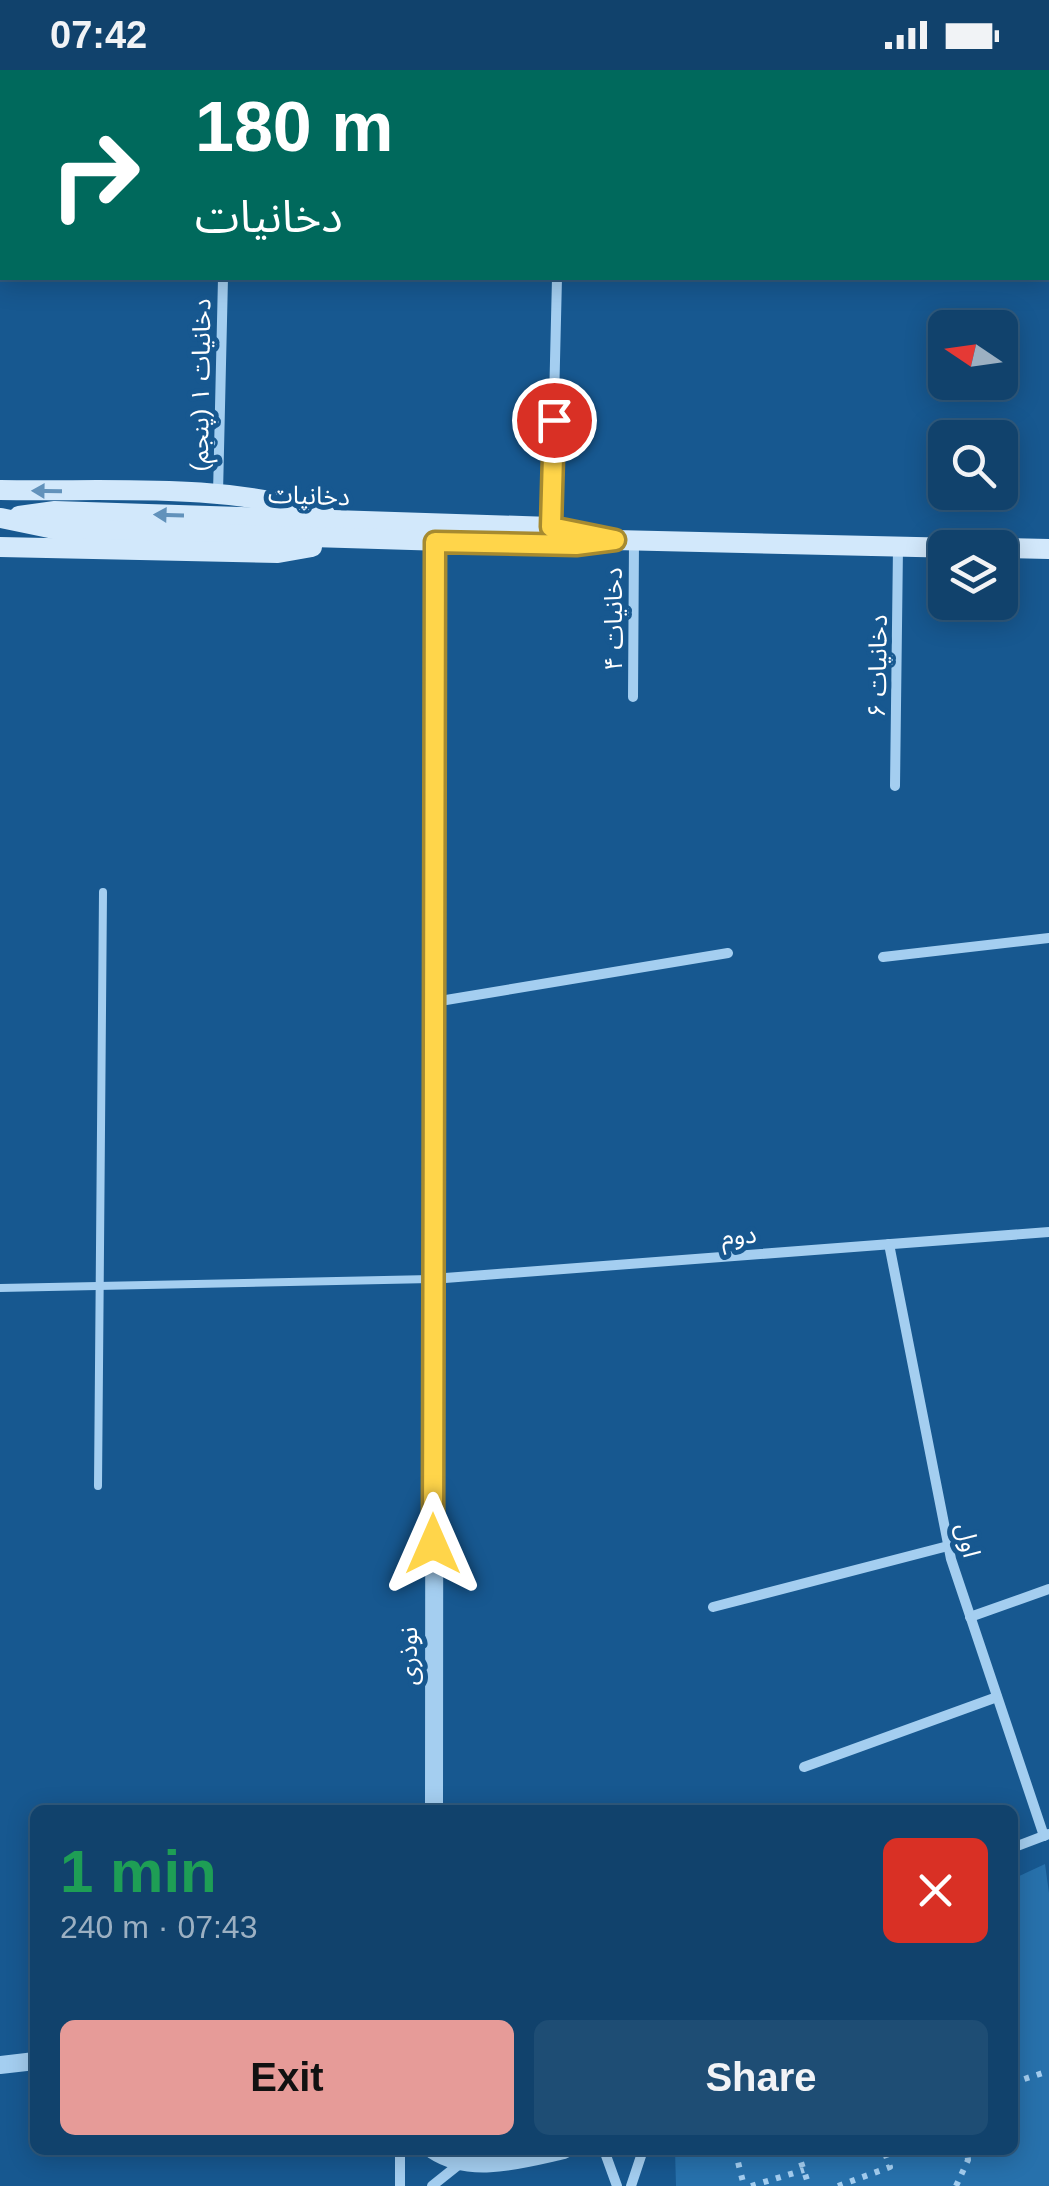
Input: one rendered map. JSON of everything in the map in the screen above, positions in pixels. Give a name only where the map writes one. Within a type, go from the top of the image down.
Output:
[{"type":"main road","points":[[0,490],[218,493],[283,501],[351,530]]},
{"type":"main road","name":"دخانیات","points":[[0,518],[54,529],[551,527],[624,540]]},
{"type":"main road","points":[[0,547],[278,553],[351,530]]},
{"type":"main road","name":"دخانیات","points":[[351,530],[435,542],[576,545],[624,540],[928,547]]},
{"type":"main road","points":[[1018,549],[1049,550]]},
{"type":"street","name":"دخانیات ۱ (پنجم)","points":[[218,493],[222,280]]},
{"type":"street","points":[[551,527],[558,280]]},
{"type":"street","name":"دخانیات ۴","points":[[624,540],[633,698]]},
{"type":"street","name":"نوذری","points":[[434,1805],[431,1279],[435,542]]},
{"type":"street","name":"دخانیات ۶","points":[[895,786],[898,546]]},
{"type":"street","points":[[883,956],[1049,938]]},
{"type":"street","points":[[433,1002],[728,953]]},
{"type":"street","name":"دوم","points":[[431,1279],[1049,1232]]},
{"type":"street","name":"اول","points":[[889,1244],[948,1546],[1047,1835]]},
{"type":"street","points":[[713,1607],[948,1546]]},
{"type":"street","points":[[970,1617],[1049,1589]]},
{"type":"street","points":[[804,1767],[997,1697]]},
{"type":"street","points":[[1018,1846],[1047,1835]]},
{"type":"street","points":[[0,2065],[30,2062]]},
{"type":"street","points":[[400,2155],[400,2186]]},
{"type":"street","points":[[440,2155],[486,2164],[536,2155]]},
{"type":"street","points":[[606,2155],[617,2186]]},
{"type":"street","points":[[632,2186],[641,2155]]},
{"type":"street","points":[[432,2186],[463,2161]]},
{"type":"lane","points":[[98,1486],[103,892]]},
{"type":"lane","points":[[0,1288],[431,1279]]},
{"type":"path","points":[[1018,2081],[1049,2071]]},
{"type":"path","points":[[737,2155],[747,2186],[804,2170]]},
{"type":"path","points":[[799,2155],[810,2186]]},
{"type":"path","points":[[838,2186],[890,2167],[886,2155]]},
{"type":"path","points":[[956,2186],[968,2155]]},
{"type":"shaded area","points":[[1045,1864],[1049,1893],[1049,2186],[676,2186],[675,2155],[1018,2155],[1018,1877]]},
{"type":"route","points":[[433,1544],[435,542],[576,545],[615,540],[581,530],[551,527],[554,420]]}]
